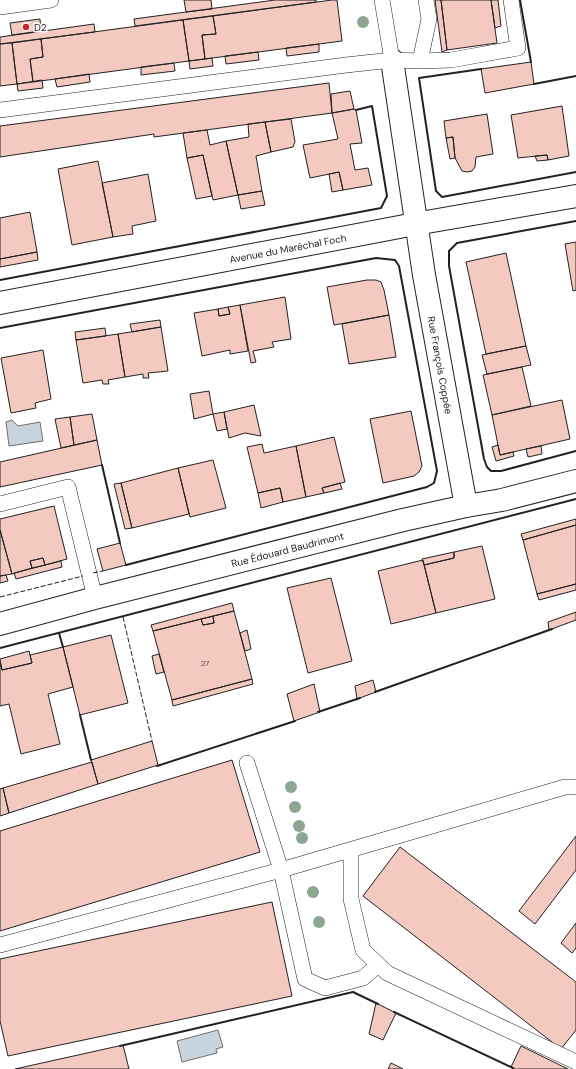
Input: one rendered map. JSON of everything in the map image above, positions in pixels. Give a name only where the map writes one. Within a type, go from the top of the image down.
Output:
[{"type":"street","name":"Rue François Coppée","points":[[392,60],[415,224],[466,506]]},
{"type":"street","name":"Avenue du Maréchal Foch","points":[[0,303],[415,224],[576,196]]},
{"type":"street","name":"Rue Édouard Baudrimont","points":[[0,624],[95,598],[395,522],[466,506],[502,500],[576,481]]},
{"type":"lane","points":[[0,7],[51,0]]},
{"type":"lane","points":[[382,0],[392,60]]},
{"type":"lane","points":[[420,61],[429,19],[426,0]]},
{"type":"lane","points":[[0,110],[346,65],[392,60],[451,60],[518,48],[511,0]]},
{"type":"lane","points":[[0,504],[68,487],[95,598]]},
{"type":"lane","points":[[247,763],[281,870],[305,980],[325,988],[363,978],[378,965]]},
{"type":"lane","points":[[0,945],[281,870],[565,787],[576,787]]},
{"type":"lane","points":[[351,850],[351,899],[363,950],[378,965],[387,973],[576,1062]]},
{"type":"shaded area","points":[[12,420],[18,426],[40,422],[43,441],[9,446],[6,422]]},
{"type":"shaded area","points":[[218,1030],[223,1047],[216,1049],[217,1053],[182,1062],[177,1041]]},
{"type":"building","points":[[184,0],[211,0],[212,9],[186,12]]},
{"type":"building","points":[[275,0],[316,0],[316,2],[135,26],[134,19]]},
{"type":"building","points":[[337,0],[342,41],[205,59],[202,35],[216,34],[213,16]]},
{"type":"building","points":[[435,0],[441,0],[447,50],[442,52]]},
{"type":"building","points":[[441,0],[491,0],[497,43],[447,50]]},
{"type":"building","points":[[491,0],[498,0],[501,26],[495,28]]},
{"type":"building","points":[[213,16],[216,34],[202,35],[205,59],[189,61],[183,20]]},
{"type":"building","name":"D2","points":[[40,19],[41,31],[12,35],[10,23]]},
{"type":"building","points":[[183,20],[189,61],[33,82],[30,59],[43,57],[41,39]]},
{"type":"building","points":[[94,24],[95,32],[0,44],[0,37]]},
{"type":"building","points":[[41,39],[43,57],[30,59],[33,82],[17,84],[12,43]]},
{"type":"building","points":[[12,43],[17,84],[0,86],[0,44]]},
{"type":"building","points":[[319,44],[319,52],[287,56],[286,48]]},
{"type":"building","points":[[258,52],[259,60],[226,64],[225,56]]},
{"type":"building","points":[[212,58],[213,66],[190,69],[189,61]]},
{"type":"building","points":[[531,62],[534,84],[485,93],[481,69]]},
{"type":"building","points":[[174,63],[175,71],[141,75],[141,67]]},
{"type":"building","points":[[89,74],[90,82],[57,87],[55,79]]},
{"type":"building","points":[[42,80],[43,88],[18,91],[17,84]]},
{"type":"building","points":[[329,83],[332,113],[154,137],[154,134],[0,157],[0,126]]},
{"type":"building","points":[[350,91],[354,109],[332,113],[331,94]]},
{"type":"building","points":[[562,106],[569,156],[548,160],[547,155],[518,158],[511,115]]},
{"type":"building","points":[[354,109],[356,110],[362,143],[350,144],[355,170],[368,168],[372,185],[343,190],[339,172],[310,178],[303,145],[338,139],[332,113]]},
{"type":"building","points":[[487,114],[493,154],[476,157],[475,167],[472,171],[462,171],[455,158],[453,137],[446,138],[444,121]]},
{"type":"building","points":[[291,119],[295,142],[293,147],[271,152],[265,122]]},
{"type":"building","points":[[265,122],[271,152],[256,156],[262,191],[238,195],[226,141],[249,137],[248,124]]},
{"type":"building","points":[[207,130],[210,145],[226,141],[238,195],[213,200],[203,155],[187,158],[183,133]]},
{"type":"building","points":[[453,137],[455,158],[450,159],[446,138]]},
{"type":"building","points":[[203,155],[212,196],[196,199],[187,158]]},
{"type":"building","points":[[547,155],[548,160],[537,161],[535,156]]},
{"type":"building","points":[[98,161],[113,237],[72,245],[58,169]]},
{"type":"building","points":[[339,172],[343,190],[332,192],[329,174]]},
{"type":"building","points":[[148,174],[156,221],[132,226],[133,234],[113,237],[102,183]]},
{"type":"building","points":[[262,191],[265,205],[241,209],[238,195]]},
{"type":"building","points":[[30,212],[37,252],[0,259],[0,218]]},
{"type":"building","points":[[576,242],[576,290],[573,291],[565,244]]},
{"type":"building","points":[[37,252],[38,260],[0,267],[0,259]]},
{"type":"building","points":[[506,253],[526,346],[486,354],[466,262]]},
{"type":"building","points":[[367,280],[376,280],[381,282],[389,315],[334,325],[327,287]]},
{"type":"building","points":[[285,297],[291,339],[272,342],[274,347],[253,351],[256,362],[251,363],[240,305]]},
{"type":"building","points":[[240,305],[248,351],[230,354],[230,350],[202,356],[194,313],[218,309],[219,316],[230,314],[228,307]]},
{"type":"building","points":[[228,307],[230,314],[219,316],[218,309]]},
{"type":"building","points":[[389,315],[396,357],[349,364],[342,324]]},
{"type":"building","points":[[160,320],[161,327],[132,332],[130,324]]},
{"type":"building","points":[[161,327],[168,371],[148,373],[149,378],[143,378],[143,374],[125,377],[118,334]]},
{"type":"building","points":[[105,328],[106,336],[76,340],[75,332]]},
{"type":"building","points":[[118,334],[125,377],[108,380],[109,384],[103,384],[102,380],[83,383],[76,340]]},
{"type":"building","points":[[526,346],[531,365],[487,374],[482,355]]},
{"type":"building","points":[[43,350],[51,399],[35,403],[36,408],[11,413],[1,358]]},
{"type":"building","points":[[522,367],[531,406],[492,415],[483,375]]},
{"type":"building","points":[[209,391],[213,414],[194,419],[190,394]]},
{"type":"building","points":[[562,400],[570,439],[500,455],[492,415]]},
{"type":"building","points":[[254,405],[261,436],[245,433],[229,438],[224,412]]},
{"type":"building","points":[[411,411],[422,466],[419,472],[414,476],[383,483],[370,419]]},
{"type":"building","points":[[224,412],[227,429],[217,431],[213,414]]},
{"type":"building","points":[[92,414],[97,440],[74,445],[70,417]]},
{"type":"building","points":[[70,417],[74,445],[61,448],[55,419]]},
{"type":"building","points":[[334,437],[345,482],[322,488],[324,493],[306,497],[296,446]]},
{"type":"building","points":[[97,440],[102,465],[0,487],[0,462]]},
{"type":"building","points":[[262,444],[264,453],[296,446],[306,497],[283,502],[280,488],[258,493],[247,447]]},
{"type":"building","points":[[498,445],[500,455],[513,452],[514,456],[496,461],[492,447]]},
{"type":"building","points":[[541,446],[542,454],[528,457],[526,449]]},
{"type":"building","points":[[213,460],[226,508],[190,517],[178,468]]},
{"type":"building","points":[[178,468],[189,514],[132,528],[121,483]]},
{"type":"building","points":[[121,483],[132,528],[125,529],[114,484]]},
{"type":"building","points":[[340,483],[342,489],[324,493],[322,488]]},
{"type":"building","points":[[280,488],[283,502],[261,508],[258,493]]},
{"type":"building","points":[[54,506],[67,559],[45,565],[43,558],[30,561],[32,568],[12,574],[0,530],[0,519]]},
{"type":"building","points":[[576,519],[576,525],[523,540],[521,534]]},
{"type":"building","points":[[576,525],[576,584],[537,594],[523,540]]},
{"type":"building","points":[[0,530],[12,574],[0,576]]},
{"type":"building","points":[[120,543],[126,565],[103,571],[97,549]]},
{"type":"building","points":[[482,546],[495,599],[436,613],[424,565],[454,558],[454,552]]},
{"type":"building","points":[[454,552],[454,558],[424,565],[422,559]]},
{"type":"building","points":[[43,558],[45,565],[32,568],[30,561]]},
{"type":"building","points":[[423,560],[436,613],[391,624],[378,571]]},
{"type":"building","points":[[61,561],[62,567],[16,579],[14,573]]},
{"type":"building","points":[[6,575],[8,581],[0,583],[0,576]]},
{"type":"building","points":[[331,578],[352,661],[308,673],[287,588]]},
{"type":"building","points":[[576,584],[576,590],[539,600],[537,594]]},
{"type":"building","points":[[232,603],[234,611],[153,631],[151,625]]},
{"type":"building","points":[[234,611],[252,679],[172,700],[153,631],[201,619],[203,625],[214,623],[213,616]]},
{"type":"building","points":[[576,612],[576,620],[549,630],[548,622]]},
{"type":"building","points":[[213,616],[214,623],[203,625],[201,619]]},
{"type":"building","points":[[247,630],[251,649],[245,651],[240,633]]},
{"type":"building","points":[[111,635],[128,703],[80,715],[63,647]]},
{"type":"building","points":[[63,647],[73,687],[48,694],[60,744],[21,754],[9,704],[0,706],[0,663],[2,670],[32,663],[30,655]]},
{"type":"building","points":[[29,651],[32,663],[2,670],[0,659]]},
{"type":"building","points":[[159,654],[164,672],[156,674],[152,656]]},
{"type":"building","points":[[252,679],[253,684],[173,706],[172,700]]},
{"type":"building","points":[[373,680],[376,692],[357,699],[355,686]]},
{"type":"building","points":[[314,684],[320,712],[294,721],[287,694]]},
{"type":"building","points":[[152,741],[158,765],[98,784],[91,760]]},
{"type":"building","points":[[232,760],[260,852],[0,931],[0,831]]},
{"type":"building","points":[[92,762],[98,784],[9,813],[3,788]]},
{"type":"building","points":[[3,788],[9,813],[0,816],[0,789]]},
{"type":"building","points":[[576,836],[576,870],[535,924],[519,911]]},
{"type":"building","points":[[400,847],[576,982],[576,1030],[561,1049],[363,896]]},
{"type":"building","points":[[272,902],[292,996],[8,1056],[0,1021],[0,959]]},
{"type":"building","points":[[576,923],[576,948],[572,953],[561,943]]},
{"type":"building","points":[[376,1003],[396,1013],[383,1040],[369,1034]]},
{"type":"building","points":[[123,1045],[129,1069],[15,1069]]},
{"type":"building","points":[[521,1046],[568,1069],[515,1069],[511,1067]]},
{"type":"building","points":[[391,1063],[403,1069],[388,1069]]},
{"type":"fence","points":[[93,573],[103,571]]},
{"type":"fence","points":[[0,597],[83,576]]},
{"type":"fence","points":[[123,617],[152,741]]},
{"type":"wall","points":[[520,0],[531,62]]},
{"type":"wall","points":[[481,69],[419,78],[436,191],[442,197],[576,172]]},
{"type":"wall","points":[[534,84],[576,76]]},
{"type":"wall","points":[[0,280],[381,208],[387,196],[372,106],[356,110]]},
{"type":"wall","points":[[576,221],[457,243],[449,251],[449,266],[484,459],[487,467],[491,471],[501,471],[576,451]]},
{"type":"wall","points":[[0,328],[376,258],[395,260],[399,266],[437,471],[434,483],[427,487],[126,565]]},
{"type":"wall","points":[[102,465],[120,543]]},
{"type":"wall","points":[[0,648],[576,499]]},
{"type":"wall","points":[[375,692],[552,629]]},
{"type":"wall","points":[[59,633],[63,647]]},
{"type":"wall","points":[[318,712],[360,698]]},
{"type":"wall","points":[[80,715],[91,760]]},
{"type":"wall","points":[[157,766],[295,721]]},
{"type":"wall","points":[[120,1046],[353,992],[378,1004]]},
{"type":"wall","points":[[394,1012],[513,1068]]},
{"type":"place","name":"D2","points":[[26,27]]}]
